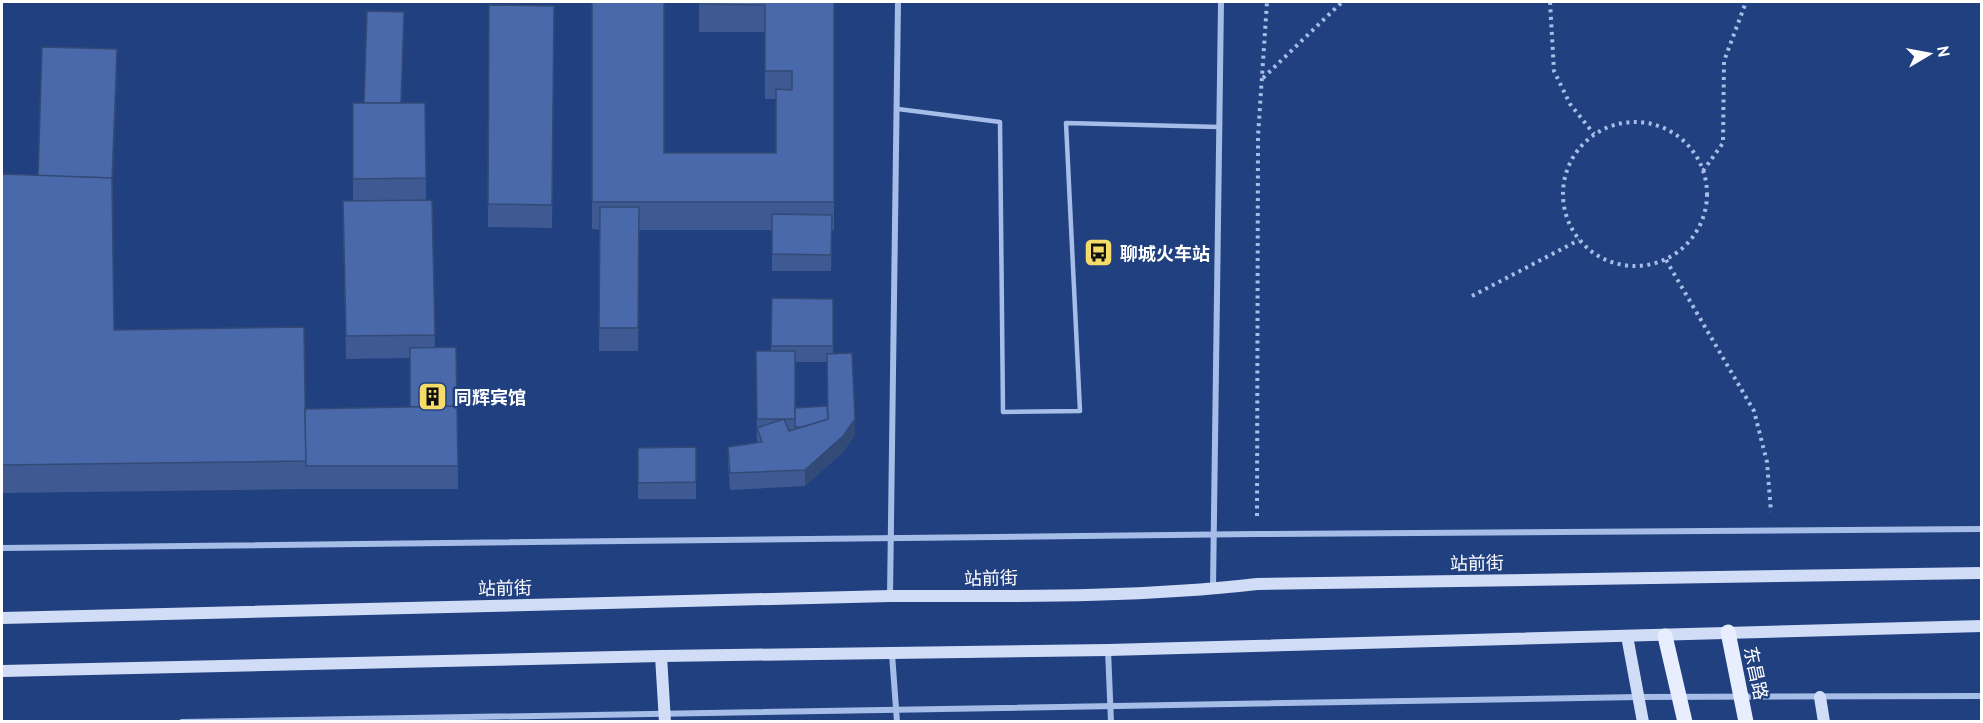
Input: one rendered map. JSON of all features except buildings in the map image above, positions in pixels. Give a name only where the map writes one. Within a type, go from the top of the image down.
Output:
[{"type":"main road","name":"站前街","points":[[2,618],[890,596],[1008,596],[1213,589],[1257,584],[1982,573]]},
{"type":"main road","points":[[2,671],[661,656],[1108,650],[1982,627]]},
{"type":"main road","name":"东昌路","points":[[1728,632],[1746,722]]},
{"type":"main road","points":[[1627,636],[1643,722]]},
{"type":"main road","points":[[1665,636],[1685,722]]},
{"type":"main road","points":[[661,656],[664,717]]},
{"type":"main road","points":[[1820,697],[1824,722]]},
{"type":"street","points":[[890,596],[898,2]]},
{"type":"street","points":[[1213,589],[1221,2]]},
{"type":"street","points":[[2,548],[1257,534],[1982,529]]},
{"type":"street","points":[[1108,650],[1108,706],[1111,722]]},
{"type":"street","points":[[892,654],[894,709],[897,722]]},
{"type":"street","points":[[182,722],[664,717],[894,709],[1680,696],[1742,698],[1982,696]]},
{"type":"lane","points":[[898,109],[1000,122],[1003,412],[1080,411],[1066,123],[1218,127]]},
{"type":"path","points":[[1257,534],[1258,136],[1267,2]]},
{"type":"path","points":[[1262,78],[1342,2]]},
{"type":"path","points":[[1550,2],[1554,71],[1570,104],[1594,134]]},
{"type":"path","points":[[1703,172],[1723,143],[1724,61],[1746,2]]},
{"type":"path","points":[[1638,122],[1662,127],[1682,139],[1697,157],[1706,180],[1707,204],[1700,227],[1686,246],[1666,260],[1643,266],[1619,265],[1597,256],[1579,240],[1565,208],[1563,196],[1566,172],[1577,151],[1594,134],[1615,124],[1638,122]]},
{"type":"path","points":[[1472,296],[1579,240]]},
{"type":"path","points":[[1666,260],[1754,411],[1767,462],[1773,531]]},
{"type":"place","name":"聊城火车站","points":[[1099,253]]},
{"type":"place","name":"同辉宾馆","points":[[433,397]]}]
